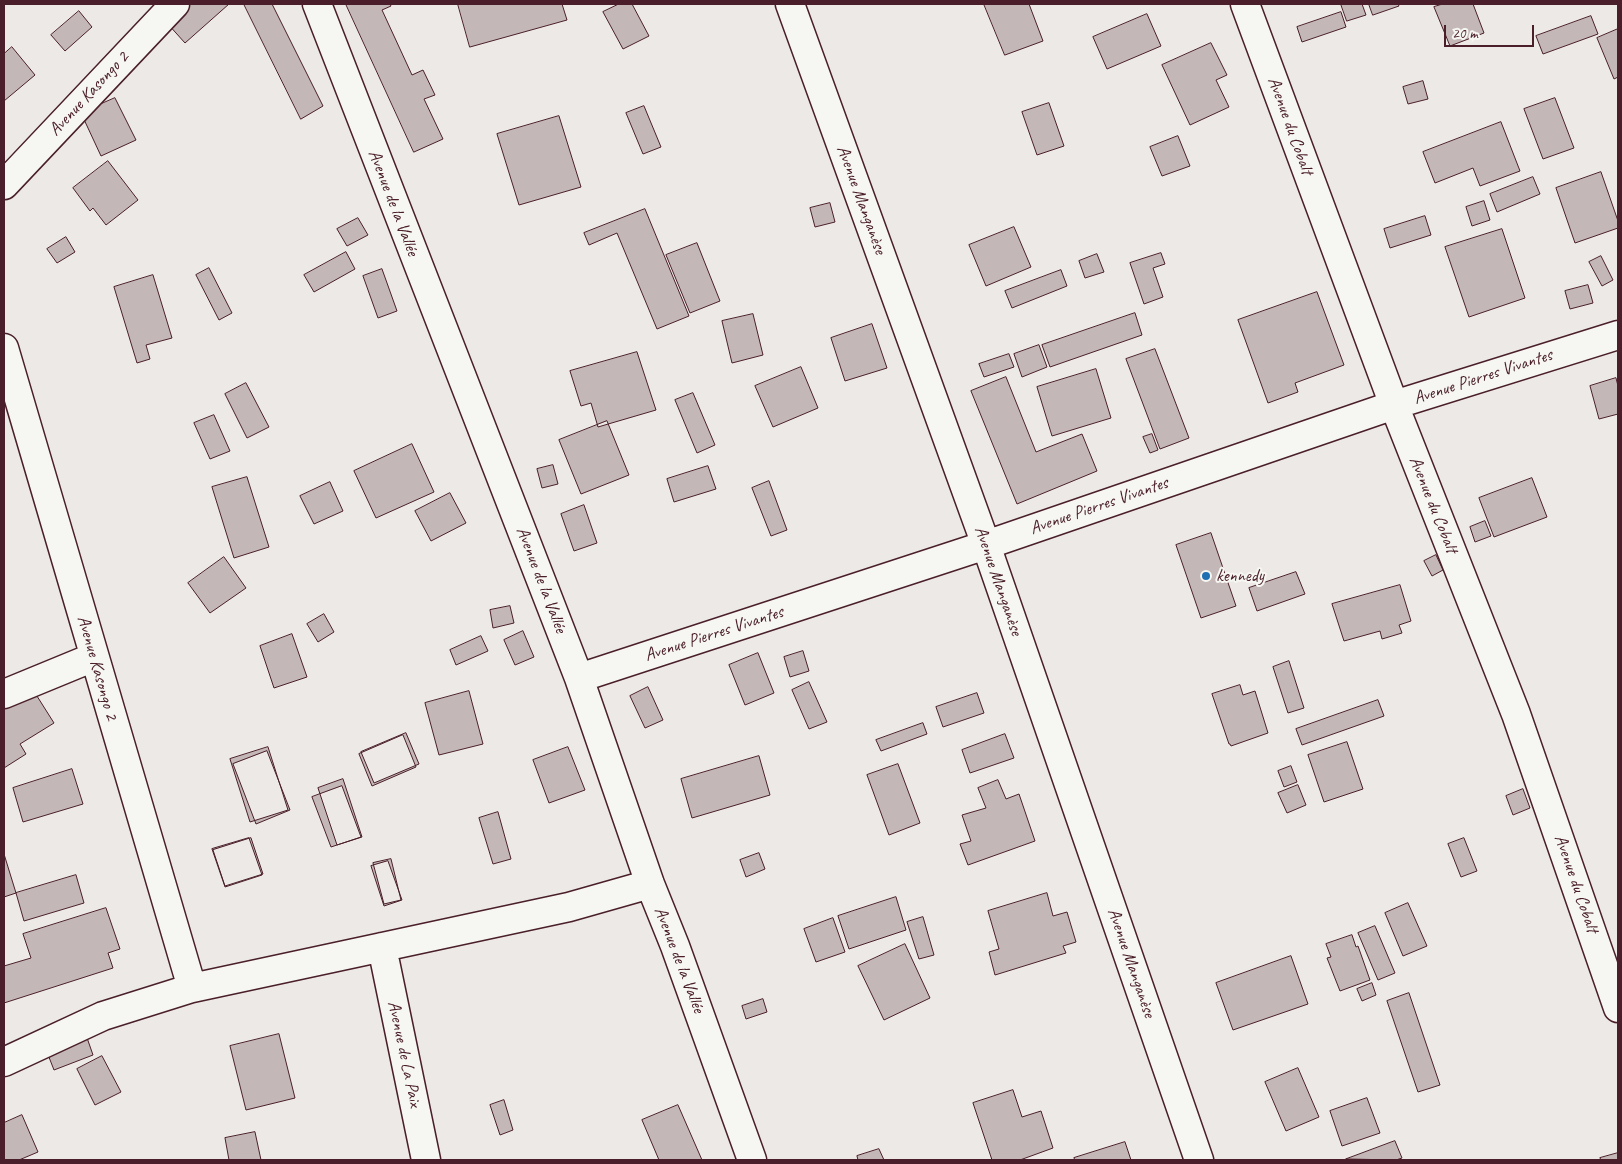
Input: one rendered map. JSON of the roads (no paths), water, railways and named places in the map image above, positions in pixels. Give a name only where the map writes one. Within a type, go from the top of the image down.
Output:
[{"type":"street","name":"Avenue Kasongo 2","points":[[4,185],[175,4]]},
{"type":"street","name":"Avenue de la Vallée","points":[[317,4],[367,137],[579,678],[650,884],[675,946],[752,1160]]},
{"type":"street","name":"Avenue Manganèse","points":[[790,4],[986,545],[1199,1160]]},
{"type":"street","name":"Avenue du Cobalt","points":[[1244,4],[1394,405],[1516,714],[1618,1008]]},
{"type":"street","name":"Avenue Pierres Vivantes","points":[[579,678],[986,545],[1394,405],[1618,334]]},
{"type":"street","name":"Avenue Kasongo 2","points":[[4,348],[12,413],[94,657],[192,988]]},
{"type":"street","points":[[4,694],[94,657]]},
{"type":"street","points":[[4,1062],[103,1016],[192,988],[569,907],[650,884]]},
{"type":"street","name":"Avenue de La Paix","points":[[382,947],[426,1160]]},
{"type":"place","name":"kennedy","points":[[1206,576]]}]
